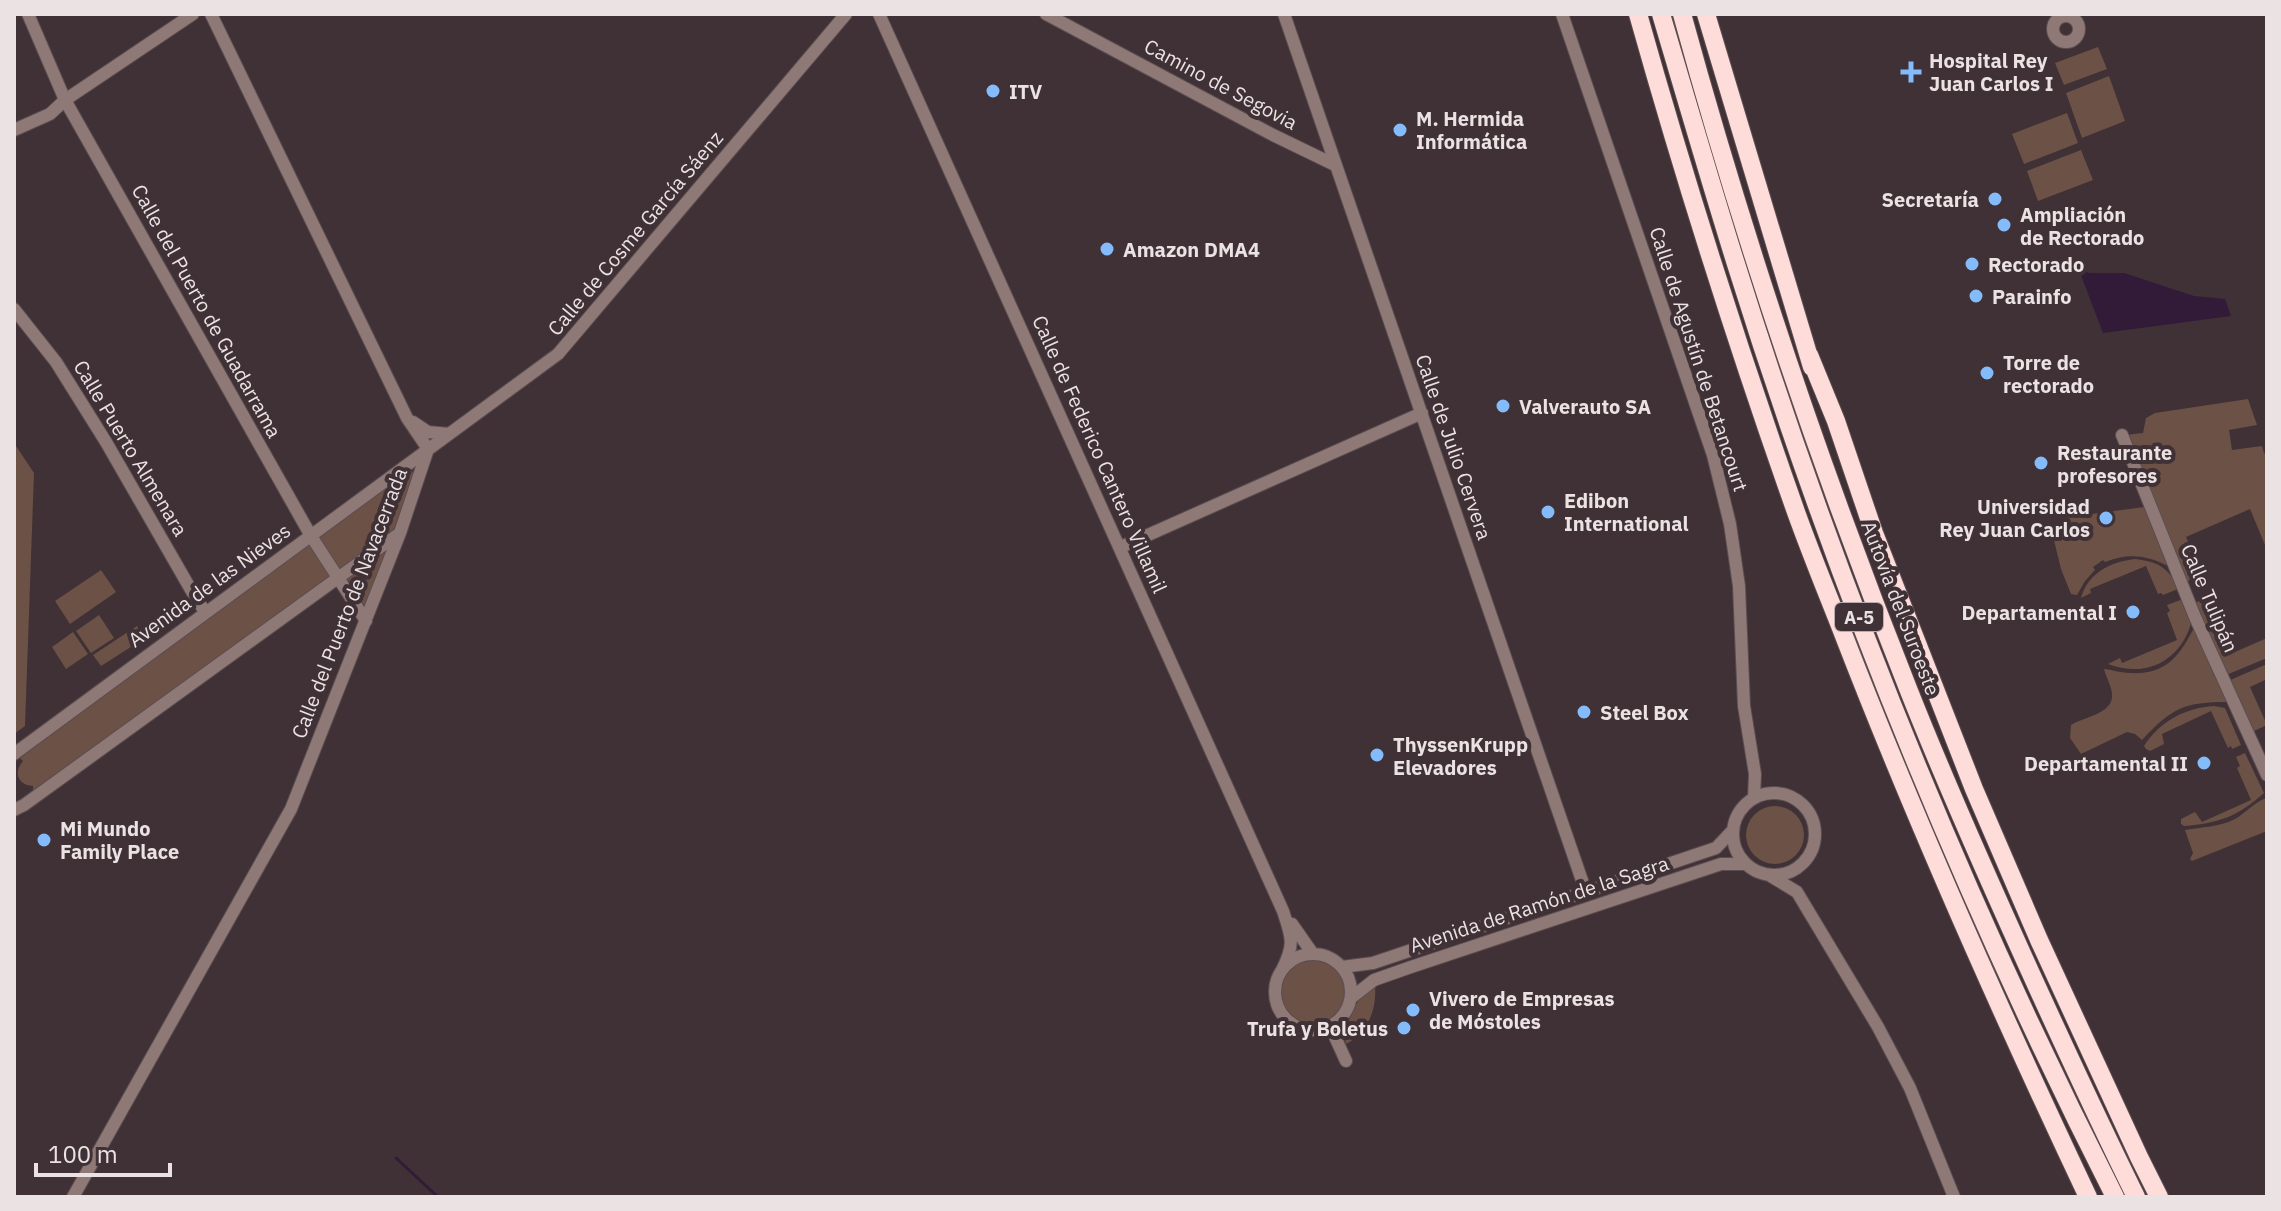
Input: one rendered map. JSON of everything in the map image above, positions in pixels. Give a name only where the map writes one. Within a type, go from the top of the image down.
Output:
[{"type":"highway","points":[[1638,14],[1718,278],[1802,528],[1937,866],[2088,1197]]},
{"type":"highway","name":"Autovía del Suroeste","points":[[1661,14],[1741,281],[1802,461],[1884,684],[1957,859],[2044,1053],[2115,1197]]},
{"type":"highway","name":"Autovía del Suroeste","points":[[1682,14],[1803,410],[1870,592],[1959,813],[2136,1197]]},
{"type":"highway","points":[[1706,14],[1879,592],[1952,781],[1959,813]]},
{"type":"highway","points":[[1809,355],[1836,421],[1874,533],[1974,789],[2039,940],[2159,1197]]},
{"type":"street","name":"Calle del Puerto de Guadarrama","points":[[28,14],[65,100],[311,536],[366,621]]},
{"type":"street","points":[[14,130],[50,114],[65,100],[193,14]]},
{"type":"street","name":"Calle del Puerto de Navacerrada","points":[[73,1197],[291,809],[400,533],[428,449],[407,418],[211,14]]},
{"type":"street","name":"Calle de Cosme García Sáenz","points":[[428,449],[558,354],[846,14]]},
{"type":"street","name":"Calle de Federico Cantero Villamil","points":[[879,14],[1283,911],[1291,941],[1290,953],[1282,970]]},
{"type":"street","name":"Camino de Segovia","points":[[1046,14],[1335,165]]},
{"type":"street","name":"Calle de Julio Cervera","points":[[1284,14],[1586,892]]},
{"type":"street","name":"Calle de Agustín de Betancourt","points":[[1562,14],[1713,455],[1730,524],[1739,586],[1744,706],[1755,774],[1754,798]]},
{"type":"street","name":"Calle Puerto Almenara","points":[[14,309],[56,362],[206,612]]},
{"type":"street","points":[[1121,547],[1422,413]]},
{"type":"street","points":[[407,418],[428,432],[449,434]]},
{"type":"street","name":"Calle Tulipán","points":[[2122,435],[2195,617],[2267,775]]},
{"type":"street","name":"Avenida de las Nieves","points":[[14,754],[428,449]]},
{"type":"street","points":[[14,810],[400,533]]},
{"type":"street","points":[[1755,774],[1766,786],[1779,793]]},
{"type":"street","points":[[1766,793],[1779,793],[1802,803],[1810,814],[1815,838],[1812,851],[1795,870],[1782,875],[1769,875],[1756,872],[1745,864],[1735,849],[1732,831],[1743,806],[1766,793]]},
{"type":"street","name":"Avenida de Ramón de la Sagra","points":[[1342,967],[1373,963],[1716,848],[1732,831]]},
{"type":"street","name":"Avenida de Ramón de la Sagra","points":[[1351,998],[1374,980],[1400,971],[1721,864],[1745,864]]},
{"type":"street","points":[[1795,870],[1801,882],[1797,892]]},
{"type":"street","points":[[1769,875],[1797,892],[1878,1027],[1910,1088],[1954,1197]]},
{"type":"street","name":"Calle de Federico Cantero Villamil","points":[[1283,911],[1313,954]]},
{"type":"street","points":[[1313,954],[1334,960],[1342,967],[1351,987],[1351,998],[1340,1019],[1330,1026],[1316,1030],[1302,1029],[1289,1022],[1280,1011],[1275,998],[1276,983],[1290,961],[1313,954]]},
{"type":"street","points":[[1330,1026],[1346,1061]]},
{"type":"shaded area","points":[[2098,47],[2107,69],[2064,85],[2055,63]]},
{"type":"shaded area","points":[[2109,76],[2125,121],[2082,138],[2066,93]]},
{"type":"shaded area","points":[[2067,113],[2078,143],[2024,164],[2012,134]]},
{"type":"shaded area","points":[[2081,150],[2093,180],[2038,201],[2027,171]]},
{"type":"shaded area","points":[[2079,270],[2124,273],[2194,296],[2225,299],[2231,316],[2103,333]]},
{"type":"shaded area","points":[[2248,399],[2257,425],[2229,430],[2232,450],[2262,446],[2267,455],[2267,545],[2250,509],[2186,537],[2201,572],[2187,582],[2125,435],[2143,433],[2146,418],[2155,413]]},
{"type":"shaded area","points":[[14,443],[34,473],[25,726],[14,734]]},
{"type":"shaded area","points":[[411,470],[416,476],[366,609],[342,570],[33,792],[33,786],[21,781],[18,770],[23,761],[18,756]]},
{"type":"shaded area","points":[[2144,507],[2168,566],[2137,556],[2103,560],[2093,567],[2095,570],[2077,595],[2071,594],[2051,528],[2062,526],[2062,518]]},
{"type":"shaded area","points":[[2135,559],[2162,567],[2171,575],[2178,589],[2158,594],[2146,566],[2090,589],[2091,593],[2081,598],[2089,582],[2101,570]]},
{"type":"shaded area","points":[[101,570],[116,592],[70,624],[55,601]]},
{"type":"shaded area","points":[[2211,595],[2235,652],[2267,638],[2267,658],[2226,675],[2195,603]]},
{"type":"shaded area","points":[[2183,599],[2192,620],[2180,646],[2171,655],[2161,663],[2136,669],[2108,664],[2120,658],[2122,663],[2177,640],[2167,605]]},
{"type":"shaded area","points":[[99,615],[114,638],[91,653],[76,631]]},
{"type":"shaded area","points":[[137,626],[145,638],[101,666],[93,655]]},
{"type":"shaded area","points":[[2195,626],[2228,702],[2200,703],[2180,709],[2142,740],[2127,732],[2081,754],[2070,738],[2071,725],[2108,707],[2112,692],[2104,669],[2143,673],[2163,667],[2178,654]]},
{"type":"shaded area","points":[[73,632],[88,654],[66,669],[52,647]]},
{"type":"shaded area","points":[[2267,664],[2267,679],[2250,687],[2267,725],[2252,732],[2228,681]]},
{"type":"shaded area","points":[[2214,706],[2225,708],[2241,745],[2228,748],[2211,711],[2162,734],[2164,744],[2150,751],[2144,746],[2158,729],[2174,717]]},
{"type":"shaded area","points":[[2245,753],[2264,793],[2245,808],[2218,821],[2181,824],[2181,819],[2195,812],[2202,822],[2251,800],[2237,768],[2240,766],[2236,757]]},
{"type":"shaded area","points":[[2267,798],[2267,831],[2192,861],[2190,859],[2193,853],[2185,830],[2229,822]]},
{"type":"shaded area","points":[[1775,806],[1786,808],[1795,815],[1802,824],[1802,846],[1795,855],[1786,862],[1775,864],[1764,862],[1755,855],[1748,846],[1746,835],[1748,824],[1755,815],[1764,808]]},
{"type":"shaded area","points":[[1307,960],[1319,960],[1336,969],[1343,980],[1343,1004],[1336,1015],[1319,1024],[1307,1024],[1295,1019],[1286,1010],[1281,998],[1281,986],[1286,974],[1295,965]]},
{"type":"shaded area","points":[[1375,986],[1370,1020],[1360,1034],[1346,1044],[1345,1030],[1353,1011],[1361,997]]},
{"type":"waterway","points":[[396,1158],[438,1197]]},
{"type":"place","name":"Hospital Rey Juan Carlos I","points":[[1911,72]]},
{"type":"place","name":"ITV","points":[[993,91]]},
{"type":"place","name":"M. Hermida Informática","points":[[1400,130]]},
{"type":"place","name":"Secretaría","points":[[1995,199]]},
{"type":"place","name":"Ampliación de Rectorado","points":[[2004,225]]},
{"type":"place","name":"Amazon DMA4","points":[[1107,249]]},
{"type":"place","name":"Rectorado","points":[[1972,264]]},
{"type":"place","name":"Parainfo","points":[[1976,296]]},
{"type":"place","name":"Torre de rectorado","points":[[1987,373]]},
{"type":"place","name":"Valverauto SA","points":[[1503,406]]},
{"type":"place","name":"Restaurante profesores","points":[[2041,463]]},
{"type":"place","name":"Edibon International","points":[[1548,512]]},
{"type":"place","name":"Universidad Rey Juan Carlos","points":[[2106,518]]},
{"type":"place","name":"Departamental I","points":[[2133,612]]},
{"type":"place","name":"Steel Box","points":[[1584,712]]},
{"type":"place","name":"ThyssenKrupp Elevadores","points":[[1377,755]]},
{"type":"place","name":"Departamental II","points":[[2204,763]]},
{"type":"place","name":"Mi Mundo Family Place","points":[[44,840]]},
{"type":"place","name":"Vivero de Empresas de Móstoles","points":[[1413,1010]]},
{"type":"place","name":"Trufa y Boletus","points":[[1404,1028]]}]
